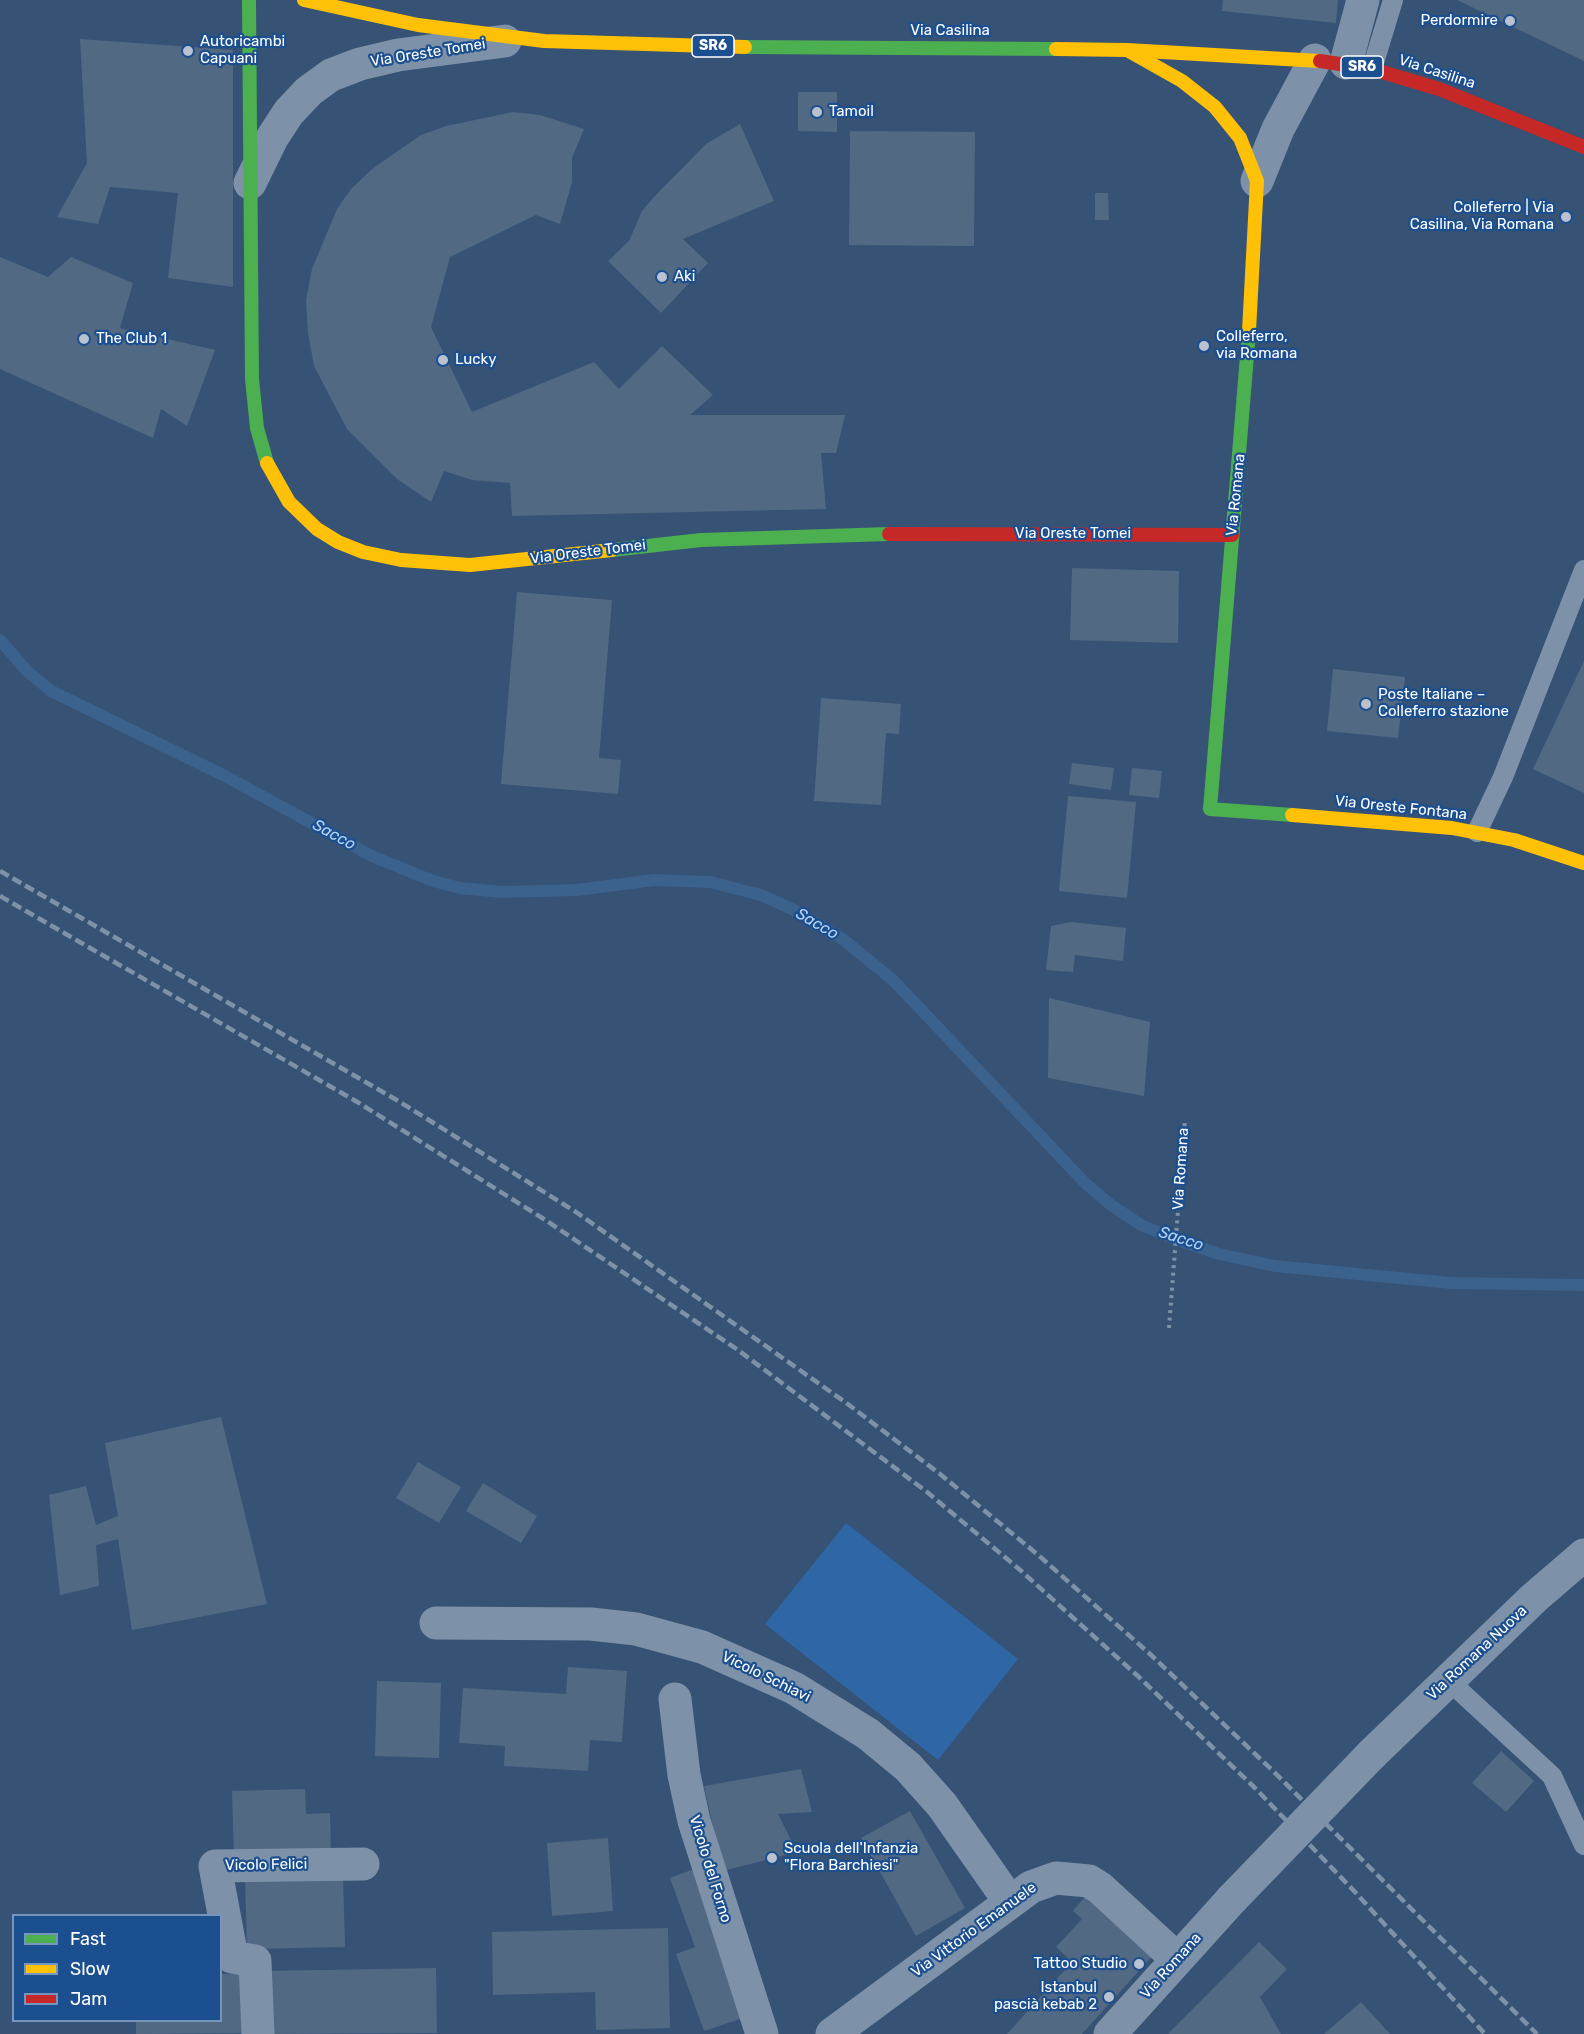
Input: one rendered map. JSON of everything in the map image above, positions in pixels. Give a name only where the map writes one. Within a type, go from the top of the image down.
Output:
[{"type":"street","name":"Via Oreste Tomei","points":[[249,0],[252,379],[261,446],[276,484],[289,502],[317,529],[350,548],[401,560],[470,565],[642,544],[712,540],[895,534],[1232,535]]},
{"type":"street","name":"Via Casilina","points":[[304,0],[418,26],[521,39],[732,47],[1127,50],[1344,64],[1460,96],[1584,147]]},
{"type":"street","name":"Via Romana","points":[[1210,808],[1255,248],[1257,181],[1282,120],[1344,64],[1363,0]]},
{"type":"street","name":"Via Oreste Tomei","points":[[250,183],[272,138],[289,112],[303,96],[331,75],[360,64],[398,55],[521,39]]},
{"type":"street","name":"Via Romana","points":[[1127,50],[1182,81],[1215,107],[1240,138],[1257,181]]},
{"type":"street","name":"Via Oreste Fontana","points":[[1210,808],[1383,820],[1477,832],[1532,845],[1584,863]]},
{"type":"street","name":"Via Romana Nuova","points":[[1233,1899],[1372,1754],[1448,1680],[1584,1555]]},
{"type":"street","name":"Vicolo Schiavi","points":[[436,1623],[591,1624],[636,1629],[702,1647],[784,1684],[843,1717],[908,1767],[942,1805],[1010,1902]]},
{"type":"street","name":"Vicolo del Forno","points":[[675,1699],[684,1775],[694,1821],[762,2034]]},
{"type":"street","name":"Vicolo Felici","points":[[258,2034],[255,1961],[232,1957],[215,1866],[363,1864]]},
{"type":"street","name":"Via Vittorio Emanuele","points":[[832,2034],[1010,1902],[1042,1881],[1068,1878],[1089,1881],[1100,1888],[1177,1959]]},
{"type":"street","name":"Via Romana","points":[[1110,2034],[1233,1899]]},
{"type":"lane","points":[[1344,64],[1393,0]]},
{"type":"lane","points":[[1477,832],[1503,777],[1584,570]]},
{"type":"lane","points":[[1448,1680],[1552,1776],[1584,1845]]},
{"type":"path","name":"Via Romana","points":[[1169,1328],[1185,1119]]},
{"type":"shaded area","points":[[846,1523],[1018,1659],[938,1760],[765,1624]]},
{"type":"building","points":[[1223,0],[1338,0],[1336,23],[1222,11]]},
{"type":"building","points":[[1457,0],[1584,0],[1584,61]]},
{"type":"building","points":[[80,39],[233,50],[233,287],[168,278],[178,193],[110,187],[98,224],[57,217],[87,163]]},
{"type":"building","name":"Tamoil","points":[[798,92],[837,92],[837,132],[798,131]]},
{"type":"building","points":[[513,112],[540,115],[584,129],[572,158],[572,182],[560,224],[536,215],[450,257],[431,327],[472,412],[594,362],[619,389],[662,346],[713,395],[690,415],[845,415],[836,453],[821,453],[826,509],[512,516],[510,483],[472,480],[444,471],[431,502],[397,479],[347,429],[314,366],[308,333],[306,300],[312,269],[337,209],[351,189],[372,169],[421,135],[446,126]]},
{"type":"building","points":[[740,124],[774,201],[683,239],[708,263],[661,313],[608,261],[629,241],[642,211],[653,198],[706,144]]},
{"type":"building","points":[[850,131],[975,132],[974,246],[849,245]]},
{"type":"building","points":[[1095,193],[1108,193],[1109,220],[1095,220]]},
{"type":"building","name":"The Club 1","points":[[0,257],[48,277],[71,257],[133,283],[120,328],[215,350],[187,426],[161,409],[153,438],[0,369]]},
{"type":"building","points":[[1072,568],[1179,571],[1178,643],[1070,640]]},
{"type":"building","points":[[517,592],[612,600],[599,758],[621,760],[618,794],[501,784]]},
{"type":"building","points":[[1584,661],[1584,793],[1533,769]]},
{"type":"building","name":"Poste Italiane – Colleferro stazione","points":[[1333,669],[1405,677],[1398,738],[1327,731]]},
{"type":"building","points":[[821,698],[901,704],[899,734],[886,733],[881,805],[814,801]]},
{"type":"building","points":[[1072,763],[1114,768],[1111,790],[1069,784]]},
{"type":"building","points":[[1132,768],[1162,771],[1159,798],[1129,795]]},
{"type":"building","points":[[1068,796],[1136,802],[1127,898],[1059,891]]},
{"type":"building","points":[[1071,922],[1126,928],[1123,961],[1075,955],[1073,972],[1046,970],[1051,926]]},
{"type":"building","points":[[1049,998],[1150,1022],[1144,1096],[1048,1078]]},
{"type":"building","points":[[221,1417],[267,1604],[132,1630],[118,1539],[96,1545],[99,1586],[60,1595],[49,1495],[86,1486],[96,1525],[118,1516],[105,1443]]},
{"type":"building","points":[[418,1462],[461,1487],[439,1523],[396,1498]]},
{"type":"building","points":[[483,1483],[537,1516],[521,1543],[466,1511]]},
{"type":"building","points":[[568,1667],[627,1671],[622,1742],[590,1740],[588,1771],[504,1766],[505,1746],[459,1743],[463,1688],[566,1694]]},
{"type":"building","points":[[377,1681],[441,1683],[439,1758],[375,1756]]},
{"type":"building","points":[[1501,1751],[1534,1781],[1506,1812],[1472,1783]]},
{"type":"building","points":[[801,1769],[812,1812],[778,1814],[797,1852],[723,1871],[704,1786]]},
{"type":"building","points":[[305,1789],[306,1814],[330,1813],[331,1855],[234,1857],[232,1791]]},
{"type":"building","points":[[910,1811],[965,1908],[916,1936],[861,1838]]},
{"type":"building","points":[[608,1838],[613,1911],[552,1916],[547,1843]]},
{"type":"building","points":[[702,1866],[755,2014],[704,2031],[676,1954],[695,1947],[670,1878]]},
{"type":"building","points":[[343,1876],[345,1947],[247,1949],[245,1879]]},
{"type":"building","points":[[1089,1892],[1156,1952],[1082,2034],[1007,2034],[1072,1962],[1056,1947],[1082,1919],[1073,1911]]},
{"type":"building","points":[[668,1928],[670,2028],[596,2030],[595,1992],[493,1995],[492,1932]]},
{"type":"building","points":[[1259,1942],[1287,1969],[1260,1997],[1281,2034],[1168,2034]]},
{"type":"building","points":[[436,1968],[437,2033],[265,2034],[263,1971]]},
{"type":"building","points":[[222,1974],[250,1974],[250,2033],[136,2034],[136,2022],[222,2022]]},
{"type":"building","points":[[1361,2002],[1390,2034],[1324,2034]]},
{"type":"waterway","name":"Sacco","points":[[0,640],[27,671],[51,691],[225,776],[374,857],[433,881],[460,888],[501,892],[577,890],[654,880],[710,882],[761,895],[792,909],[844,940],[894,981],[1086,1184],[1111,1205],[1141,1225],[1219,1254],[1275,1266],[1451,1283],[1584,1285]]},
{"type":"railway","points":[[0,871],[400,1102],[576,1212],[845,1402],[940,1474],[1037,1554],[1150,1654],[1272,1770],[1537,2034]]},
{"type":"railway","points":[[0,896],[359,1103],[547,1221],[738,1350],[927,1492],[1019,1569],[1140,1678],[1255,1788],[1355,1892],[1485,2034]]},
{"type":"traffic: fast","points":[[249,0],[252,379],[257,428],[267,463]]},
{"type":"traffic: fast","points":[[745,47],[1056,49]]},
{"type":"traffic: fast","points":[[1249,331],[1210,809],[1292,815]]},
{"type":"traffic: fast","points":[[612,550],[701,540],[889,534]]},
{"type":"traffic: slow","points":[[304,0],[418,25],[544,41],[745,47]]},
{"type":"traffic: slow","points":[[1056,49],[1127,50],[1320,61]]},
{"type":"traffic: slow","points":[[1127,50],[1182,81],[1215,107],[1240,138],[1257,181],[1249,331]]},
{"type":"traffic: slow","points":[[267,463],[289,502],[317,529],[338,542],[363,552],[401,560],[470,565],[612,550]]},
{"type":"traffic: slow","points":[[1292,815],[1452,828],[1514,840],[1584,863]]},
{"type":"traffic: jam","points":[[1320,61],[1372,69],[1439,89],[1584,147]]},
{"type":"traffic: jam","points":[[889,534],[1232,535]]},
{"type":"place","name":"Perdormire","points":[[1510,21]]},
{"type":"place","name":"Autoricambi Capuani","points":[[188,51]]},
{"type":"place","name":"Tamoil","points":[[817,112]]},
{"type":"place","name":"Colleferro | Via Casilina, Via Romana","points":[[1566,217]]},
{"type":"place","name":"Aki","points":[[662,277]]},
{"type":"place","name":"The Club 1","points":[[84,339]]},
{"type":"place","name":"Colleferro, via Romana","points":[[1204,346]]},
{"type":"place","name":"Lucky","points":[[443,360]]},
{"type":"place","name":"Poste Italiane – Colleferro stazione","points":[[1366,704]]},
{"type":"place","name":"Scuola dell'Infanzia \"Flora Barchiesi\"","points":[[772,1858]]},
{"type":"place","name":"Tattoo Studio","points":[[1139,1964]]},
{"type":"place","name":"Istanbul pascià kebab 2","points":[[1109,1997]]}]
